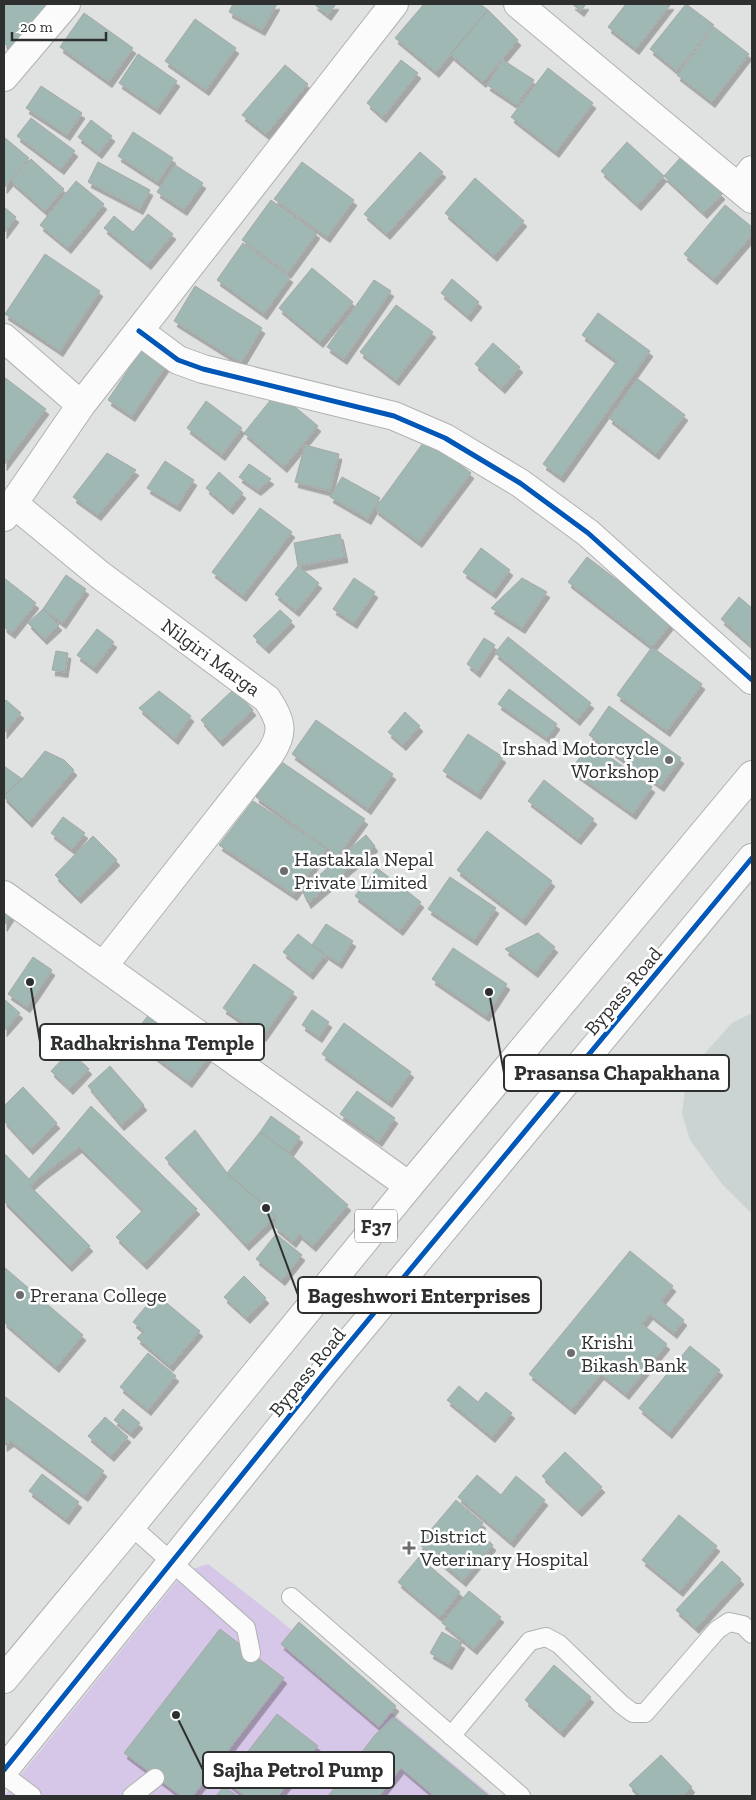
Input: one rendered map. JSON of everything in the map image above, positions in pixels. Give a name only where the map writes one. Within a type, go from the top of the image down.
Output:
[{"type":"main road","points":[[4,77],[66,4]]},
{"type":"main road","points":[[9,511],[81,405],[394,4]]},
{"type":"main road","points":[[518,4],[748,186]]},
{"type":"main road","points":[[139,331],[178,360],[203,369],[394,416],[445,438],[520,483],[588,533],[752,680]]},
{"type":"main road","points":[[4,338],[81,405]]},
{"type":"main road","name":"Nilgiri Marga","points":[[9,511],[100,575],[267,699],[274,710],[280,726],[278,742],[270,754],[104,965]]},
{"type":"main road","name":"Bypass Road","points":[[4,1679],[409,1186],[752,775]]},
{"type":"main road","name":"Bypass Road","points":[[4,1770],[325,1372],[752,858]]},
{"type":"main road","points":[[4,895],[104,965],[409,1186]]},
{"type":"lane","points":[[131,1526],[246,1628],[251,1652]]},
{"type":"lane","points":[[291,1597],[521,1796]]},
{"type":"lane","points":[[451,1736],[530,1641],[546,1637],[560,1644],[621,1704],[633,1713],[645,1713],[717,1630],[729,1622],[743,1625],[752,1634]]},
{"type":"lane","points":[[4,1774],[32,1796]]},
{"type":"lane","points":[[132,1796],[155,1778]]},
{"type":"shaded area","points":[[752,1013],[752,1214],[722,1184],[690,1140],[682,1113],[685,1089],[697,1062],[732,1023]]},
{"type":"shaded area","points":[[208,1564],[271,1613],[492,1796],[4,1796],[184,1572]]},
{"type":"building","points":[[4,4],[49,4],[12,50],[4,43]]},
{"type":"building","points":[[233,4],[277,4],[262,30],[229,12]]},
{"type":"building","points":[[314,4],[336,4],[328,15]]},
{"type":"building","points":[[424,4],[480,4],[488,10],[436,72],[395,38]]},
{"type":"building","points":[[572,4],[586,4],[581,11]]},
{"type":"building","points":[[626,4],[671,4],[636,49],[608,27]]},
{"type":"building","points":[[686,4],[714,25],[677,71],[650,49]]},
{"type":"building","points":[[488,10],[518,40],[483,82],[450,54]]},
{"type":"building","points":[[84,13],[133,48],[109,82],[60,47]]},
{"type":"building","points":[[195,19],[236,48],[206,90],[165,61]]},
{"type":"building","points":[[714,27],[749,54],[712,102],[677,75]]},
{"type":"building","points":[[138,54],[177,81],[157,109],[119,83]]},
{"type":"building","points":[[401,60],[418,73],[383,117],[367,103]]},
{"type":"building","points":[[503,60],[534,80],[517,105],[487,85]]},
{"type":"building","points":[[285,65],[308,84],[266,134],[242,115]]},
{"type":"building","points":[[548,68],[593,103],[556,152],[511,117]]},
{"type":"building","points":[[41,86],[82,113],[67,135],[26,108]]},
{"type":"building","points":[[31,118],[75,151],[61,169],[17,136]]},
{"type":"building","points":[[91,120],[112,136],[99,153],[78,137]]},
{"type":"building","points":[[133,132],[173,158],[158,182],[118,156]]},
{"type":"building","points":[[4,137],[29,158],[4,188]]},
{"type":"building","points":[[627,142],[664,176],[638,205],[601,171]]},
{"type":"building","points":[[420,152],[443,172],[387,234],[364,214]]},
{"type":"building","points":[[681,157],[722,194],[704,213],[664,176]]},
{"type":"building","points":[[31,159],[64,189],[45,211],[11,181]]},
{"type":"building","points":[[98,162],[150,190],[140,209],[88,182]]},
{"type":"building","points":[[302,162],[354,200],[327,237],[274,199]]},
{"type":"building","points":[[175,165],[203,183],[184,210],[157,192]]},
{"type":"building","points":[[475,178],[524,221],[494,256],[445,213]]},
{"type":"building","points":[[76,181],[104,204],[68,248],[40,225]]},
{"type":"building","points":[[271,200],[317,233],[288,273],[242,240]]},
{"type":"building","points":[[725,205],[752,227],[752,235],[714,279],[684,254]]},
{"type":"building","points":[[4,207],[16,217],[4,233]]},
{"type":"building","points":[[148,214],[173,234],[148,264],[104,228],[114,216],[133,232]]},
{"type":"building","points":[[243,243],[290,277],[264,314],[217,280]]},
{"type":"building","points":[[45,254],[100,291],[60,351],[5,314]]},
{"type":"building","points":[[312,268],[353,302],[320,342],[279,308]]},
{"type":"building","points":[[452,279],[479,302],[468,316],[441,293]]},
{"type":"building","points":[[374,280],[391,291],[344,359],[327,347]]},
{"type":"building","points":[[195,286],[262,328],[241,363],[174,321]]},
{"type":"building","points":[[396,305],[433,332],[396,380],[360,352]]},
{"type":"building","points":[[598,313],[650,351],[561,477],[543,464],[617,361],[582,335]]},
{"type":"building","points":[[493,343],[520,367],[502,388],[475,364]]},
{"type":"building","points":[[144,346],[168,363],[132,416],[108,400]]},
{"type":"building","points":[[4,377],[46,409],[4,465]]},
{"type":"building","points":[[638,379],[685,415],[656,454],[609,418]]},
{"type":"building","points":[[277,392],[318,426],[284,467],[244,433]]},
{"type":"building","points":[[206,401],[242,428],[222,455],[187,428]]},
{"type":"building","points":[[426,439],[471,473],[419,542],[375,509]]},
{"type":"building","points":[[305,445],[339,454],[330,491],[295,482]]},
{"type":"building","points":[[107,453],[136,470],[98,515],[73,497]]},
{"type":"building","points":[[165,461],[194,480],[177,506],[147,488]]},
{"type":"building","points":[[249,464],[271,479],[258,490],[239,477]]},
{"type":"building","points":[[219,472],[243,493],[230,509],[206,488]]},
{"type":"building","points":[[342,477],[380,498],[368,519],[330,497]]},
{"type":"building","points":[[260,508],[292,532],[243,596],[212,572]]},
{"type":"building","points":[[340,534],[345,557],[298,566],[294,543]]},
{"type":"building","points":[[481,548],[510,570],[493,593],[463,572]]},
{"type":"building","points":[[587,557],[672,622],[652,647],[568,582]]},
{"type":"building","points":[[298,566],[319,583],[296,611],[275,594]]},
{"type":"building","points":[[66,575],[86,589],[63,623],[43,609]]},
{"type":"building","points":[[4,578],[36,603],[12,633],[4,627]]},
{"type":"building","points":[[354,578],[375,592],[354,623],[333,609]]},
{"type":"building","points":[[522,578],[547,592],[522,628],[491,608]]},
{"type":"building","points":[[739,597],[752,608],[752,646],[721,619]]},
{"type":"building","points":[[43,609],[59,625],[44,639],[28,623]]},
{"type":"building","points":[[280,610],[292,621],[266,648],[253,636]]},
{"type":"building","points":[[97,629],[114,642],[94,668],[77,655]]},
{"type":"building","points":[[508,637],[591,703],[577,720],[495,653]]},
{"type":"building","points":[[484,638],[495,645],[477,672],[467,664]]},
{"type":"building","points":[[652,647],[702,684],[667,731],[617,695]]},
{"type":"building","points":[[56,651],[68,653],[65,672],[52,670]]},
{"type":"building","points":[[234,689],[253,710],[220,741],[201,720]]},
{"type":"building","points":[[509,689],[557,724],[547,738],[498,704]]},
{"type":"building","points":[[159,691],[191,716],[175,739],[139,708]]},
{"type":"building","points":[[6,700],[21,713],[4,733],[4,702]]},
{"type":"building","points":[[609,706],[681,758],[661,786],[589,735]]},
{"type":"building","points":[[405,712],[420,726],[403,745],[388,732]]},
{"type":"building","points":[[316,720],[393,774],[368,809],[292,754]]},
{"type":"building","points":[[468,734],[503,757],[478,794],[443,771]]},
{"type":"building","points":[[590,743],[652,787],[633,814],[571,770]]},
{"type":"building","points":[[45,751],[64,760],[74,770],[29,822],[4,795],[22,779]]},
{"type":"building","points":[[270,754],[365,819],[338,856],[256,797]]},
{"type":"building","points":[[4,766],[22,779],[4,795]]},
{"type":"building","points":[[544,780],[594,819],[578,839],[528,801]]},
{"type":"building","name":"Hastakala Nepal Private Limited","points":[[253,801],[326,848],[294,895],[219,845]]},
{"type":"building","points":[[63,817],[85,833],[72,849],[51,833]]},
{"type":"building","points":[[487,831],[552,881],[523,920],[457,870]]},
{"type":"building","points":[[366,835],[375,846],[308,903],[302,890]]},
{"type":"building","points":[[93,836],[117,860],[78,898],[55,875]]},
{"type":"building","points":[[377,868],[421,902],[400,930],[355,896]]},
{"type":"building","points":[[450,877],[496,908],[474,940],[428,909]]},
{"type":"building","points":[[4,910],[11,915],[4,926]]},
{"type":"building","points":[[326,924],[353,941],[339,963],[312,945]]},
{"type":"building","points":[[538,933],[555,947],[535,972],[505,949]]},
{"type":"building","points":[[298,934],[325,955],[310,974],[283,952]]},
{"type":"building","points":[[453,948],[507,984],[486,1016],[432,979]]},
{"type":"building","points":[[33,957],[52,970],[27,1007],[8,994]]},
{"type":"building","points":[[254,964],[294,992],[263,1036],[223,1008]]},
{"type":"building","points":[[4,999],[20,1013],[4,1031]]},
{"type":"building","points":[[153,1009],[211,1053],[189,1082],[131,1038]]},
{"type":"building","points":[[312,1010],[329,1022],[319,1037],[302,1025]]},
{"type":"building","points":[[344,1023],[411,1072],[389,1102],[322,1054]]},
{"type":"building","points":[[70,1051],[89,1069],[70,1089],[51,1071]]},
{"type":"building","points":[[110,1066],[144,1105],[121,1125],[88,1086]]},
{"type":"building","points":[[23,1087],[57,1123],[30,1149],[4,1121],[4,1106]]},
{"type":"building","points":[[357,1091],[395,1118],[379,1141],[340,1114]]},
{"type":"building","points":[[91,1106],[197,1209],[144,1264],[116,1237],[143,1210],[79,1147],[42,1175],[37,1170]]},
{"type":"building","points":[[271,1116],[300,1137],[289,1153],[260,1132]]},
{"type":"building","points":[[195,1130],[227,1173],[276,1216],[246,1245],[165,1158]]},
{"type":"building","points":[[260,1132],[289,1153],[348,1205],[313,1246],[299,1234],[293,1242],[275,1227],[276,1216],[227,1173]]},
{"type":"building","points":[[4,1153],[29,1179],[37,1170],[42,1175],[30,1186],[90,1246],[69,1266],[4,1201]]},
{"type":"building","points":[[276,1234],[302,1255],[282,1280],[256,1259]]},
{"type":"building","points":[[630,1251],[673,1286],[661,1301],[684,1320],[674,1333],[650,1314],[642,1324],[667,1344],[626,1394],[601,1374],[572,1409],[529,1374]]},
{"type":"building","name":"Prerana College","points":[[4,1267],[83,1335],[56,1367],[4,1322]]},
{"type":"building","points":[[244,1276],[266,1298],[247,1318],[224,1297]]},
{"type":"building","points":[[156,1294],[200,1331],[170,1366],[137,1338],[144,1331],[133,1322]]},
{"type":"building","points":[[690,1346],[720,1370],[669,1433],[639,1408]]},
{"type":"building","points":[[148,1353],[176,1376],[148,1410],[120,1387]]},
{"type":"building","points":[[459,1386],[478,1402],[486,1392],[512,1413],[492,1437],[447,1400]]},
{"type":"building","points":[[4,1396],[104,1471],[85,1496],[11,1441],[4,1446]]},
{"type":"building","points":[[123,1409],[140,1423],[131,1433],[114,1420]]},
{"type":"building","points":[[105,1417],[128,1437],[111,1456],[88,1436]]},
{"type":"building","points":[[565,1452],[602,1487],[579,1511],[542,1476]]},
{"type":"building","points":[[42,1474],[79,1502],[66,1519],[29,1491]]},
{"type":"building","points":[[477,1475],[501,1495],[516,1476],[545,1500],[511,1542],[458,1497]]},
{"type":"building","points":[[456,1500],[483,1523],[477,1530],[493,1545],[463,1581],[419,1544]]},
{"type":"building","points":[[679,1515],[717,1546],[680,1591],[642,1560]]},
{"type":"building","points":[[419,1557],[460,1592],[440,1617],[398,1582]]},
{"type":"building","points":[[722,1561],[741,1579],[696,1628],[676,1610]]},
{"type":"building","points":[[469,1591],[501,1617],[474,1649],[442,1623]]},
{"type":"building","points":[[299,1622],[396,1706],[379,1727],[281,1644]]},
{"type":"building","points":[[220,1629],[284,1678],[193,1796],[181,1796],[124,1753]]},
{"type":"building","points":[[442,1632],[462,1643],[449,1664],[430,1653]]},
{"type":"building","points":[[554,1665],[591,1697],[561,1732],[525,1700]]},
{"type":"building","points":[[277,1714],[318,1746],[278,1796],[245,1796],[225,1781]]},
{"type":"building","points":[[394,1717],[489,1796],[434,1796],[401,1768],[379,1796],[328,1796],[375,1735]]},
{"type":"building","points":[[661,1755],[692,1787],[683,1796],[640,1796],[629,1785]]},
{"type":"building","points":[[224,1786],[237,1796],[216,1796]]},
{"type":"cycle path","points":[[139,331],[178,360],[203,369],[394,416],[445,438],[520,483],[588,533],[752,680]]},
{"type":"cycle path","points":[[4,1770],[325,1372],[752,858]]},
{"type":"place","name":"Irshad Motorcycle Workshop","points":[[669,760]]},
{"type":"place","name":"Hastakala Nepal Private Limited","points":[[284,871]]},
{"type":"place","name":"Radhakrishna Temple","points":[[30,982]]},
{"type":"place","name":"Prasansa Chapakhana","points":[[489,992]]},
{"type":"place","name":"Bageshwori Enterprises","points":[[266,1208]]},
{"type":"place","name":"Prerana College","points":[[20,1295]]},
{"type":"place","name":"Krishi Bikash Bank","points":[[571,1353]]},
{"type":"place","name":"District Veterinary Hospital","points":[[409,1548]]},
{"type":"place","name":"Sajha Petrol Pump","points":[[176,1715]]}]
